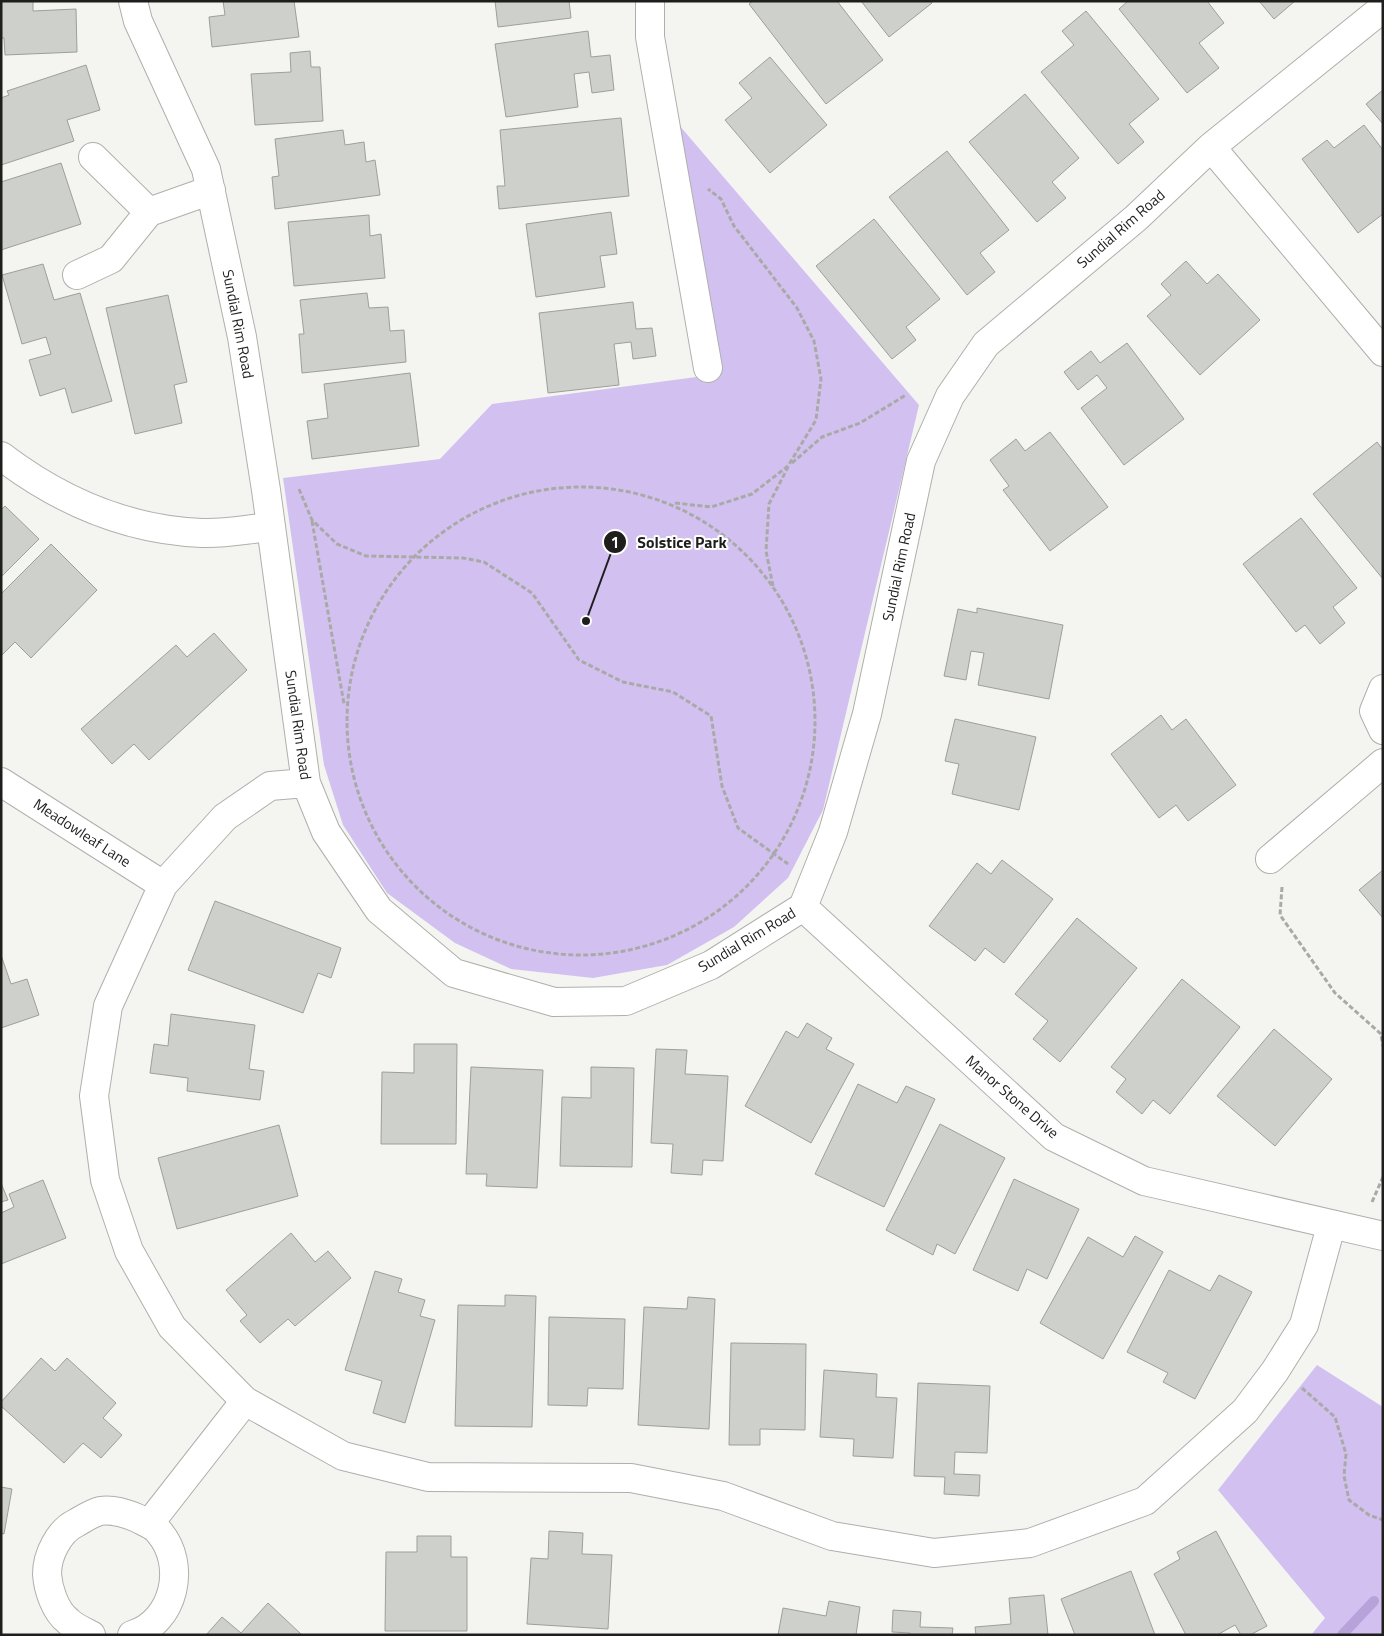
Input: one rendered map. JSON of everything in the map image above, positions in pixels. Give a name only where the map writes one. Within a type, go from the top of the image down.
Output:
[{"type":"street","name":"Sundial Rim Road","points":[[133,1],[138,21],[206,168],[242,337],[266,490],[306,782],[326,832],[379,910],[454,973],[554,1002],[626,1001],[711,965],[803,907],[833,832],[867,714],[921,462],[950,396],[986,344],[1136,218],[1211,147],[1383,8]]},
{"type":"street","points":[[650,1],[650,37],[708,368]]},
{"type":"street","points":[[1211,147],[1383,352]]},
{"type":"street","points":[[94,157],[149,212]]},
{"type":"street","points":[[77,275],[111,259],[149,212],[211,190]]},
{"type":"street","points":[[1,456],[29,478],[92,510],[146,526],[203,533],[271,528]]},
{"type":"street","points":[[1383,688],[1374,710],[1383,730]]},
{"type":"street","points":[[1270,859],[1383,763]]},
{"type":"street","name":"Meadowleaf Lane","points":[[1,782],[163,885]]},
{"type":"street","points":[[306,782],[270,786],[225,817],[163,885],[108,1006],[94,1096],[105,1180],[129,1251],[172,1328],[245,1401],[343,1456],[428,1477],[631,1478],[723,1496],[832,1536],[934,1553],[1030,1543],[1145,1501],[1245,1411],[1275,1371],[1304,1324],[1331,1226]]},
{"type":"street","name":"Manor Stone Drive","points":[[803,907],[1054,1137],[1144,1181],[1331,1226],[1383,1236]]},
{"type":"street","points":[[149,1524],[245,1401]]},
{"type":"street","points":[[91,1635],[67,1621],[50,1595],[47,1573],[51,1554],[61,1534],[70,1526],[100,1511],[122,1511],[149,1524],[159,1532],[172,1553],[175,1575],[170,1600],[158,1619],[139,1633],[132,1635]]},
{"type":"path","points":[[676,189],[710,189],[721,199],[734,226],[797,308],[814,341],[821,380],[816,420],[788,466],[769,504],[766,551],[773,586]]},
{"type":"path","points":[[345,708],[364,627],[403,571],[423,556],[460,517],[529,489],[603,485],[674,503],[711,507],[752,494],[822,437],[860,423],[906,395]]},
{"type":"path","points":[[266,490],[298,486],[312,520],[345,708],[355,789],[392,863],[451,919],[526,951],[608,956],[686,932],[752,884],[774,854],[797,815],[816,743],[811,669],[784,600],[737,543],[674,503]]},
{"type":"path","points":[[312,520],[337,544],[366,556],[423,556],[462,558],[484,562],[532,593],[579,660],[623,682],[673,692],[710,716],[722,786],[738,828],[814,880]]},
{"type":"path","points":[[1270,859],[1283,866],[1280,915],[1335,993],[1381,1034],[1383,1046]]},
{"type":"path","points":[[1275,1371],[1308,1392],[1335,1417],[1346,1454],[1344,1476],[1348,1500],[1369,1516],[1383,1520]]},
{"type":"shaded area","points":[[673,118],[919,405],[823,810],[788,878],[734,927],[667,965],[593,978],[511,969],[455,943],[387,893],[343,825],[324,765],[283,478],[440,459],[492,404],[719,374]]},
{"type":"shaded area","points":[[1317,1365],[1383,1407],[1383,1635],[1311,1635],[1325,1618],[1218,1490]]},
{"type":"building","points":[[1,1],[33,1],[33,11],[76,9],[77,52],[5,55],[4,38],[1,38]]},
{"type":"building","points":[[223,1],[294,1],[299,37],[212,47],[209,17],[225,15]]},
{"type":"building","points":[[495,1],[569,1],[571,18],[498,27]]},
{"type":"building","points":[[753,1],[837,1],[883,60],[826,104],[749,4]]},
{"type":"building","points":[[861,1],[931,1],[932,3],[889,37]]},
{"type":"building","points":[[1128,1],[1207,1],[1224,23],[1199,43],[1219,68],[1187,93],[1119,9]]},
{"type":"building","points":[[1259,1],[1295,1],[1274,19]]},
{"type":"building","points":[[1086,11],[1159,99],[1129,124],[1144,142],[1118,164],[1041,72],[1074,45],[1062,31]]},
{"type":"building","points":[[588,31],[591,57],[610,55],[614,90],[592,93],[589,72],[574,74],[578,107],[506,117],[495,44]]},
{"type":"building","points":[[310,51],[311,67],[320,67],[323,121],[255,125],[251,74],[291,72],[290,53]]},
{"type":"building","points":[[770,57],[827,125],[770,173],[725,120],[752,98],[739,83]]},
{"type":"building","points":[[86,65],[100,110],[67,120],[74,141],[1,165],[1,98],[9,95],[7,91]]},
{"type":"building","points":[[1383,90],[1383,124],[1366,104]]},
{"type":"building","points":[[1025,94],[1079,158],[1052,182],[1066,198],[1037,222],[969,142]]},
{"type":"building","points":[[621,118],[629,196],[499,209],[497,186],[505,186],[500,130]]},
{"type":"building","points":[[1364,125],[1383,150],[1383,214],[1358,233],[1302,159],[1327,140],[1334,148]]},
{"type":"building","points":[[343,130],[345,145],[364,142],[366,162],[375,160],[380,195],[275,209],[272,177],[279,176],[275,139]]},
{"type":"building","points":[[947,151],[1009,230],[980,253],[995,272],[967,295],[889,197]]},
{"type":"building","points":[[61,163],[81,224],[1,250],[1,182]]},
{"type":"building","points":[[611,212],[617,254],[600,256],[605,287],[536,297],[526,224]]},
{"type":"building","points":[[369,215],[370,236],[381,234],[385,278],[294,286],[288,222]]},
{"type":"building","points":[[874,219],[940,299],[906,327],[916,340],[892,359],[816,266]]},
{"type":"building","points":[[1186,261],[1207,284],[1218,274],[1260,320],[1200,375],[1147,316],[1171,295],[1161,284]]},
{"type":"building","points":[[43,264],[54,300],[80,293],[112,401],[72,413],[65,388],[40,396],[29,360],[51,354],[46,337],[22,344],[2,275]]},
{"type":"building","points":[[367,293],[369,308],[388,307],[390,331],[404,330],[406,362],[302,373],[299,334],[304,334],[300,300]]},
{"type":"building","points":[[168,295],[187,382],[174,385],[182,423],[135,434],[106,308]]},
{"type":"building","points":[[633,302],[636,329],[652,328],[656,356],[633,359],[631,342],[614,344],[619,385],[548,393],[539,313]]},
{"type":"building","points":[[1127,343],[1184,419],[1124,465],[1081,408],[1107,388],[1097,375],[1078,390],[1064,372],[1091,351],[1100,363]]},
{"type":"building","points":[[410,373],[419,446],[312,459],[307,421],[328,418],[324,384]]},
{"type":"building","points":[[1050,432],[1108,507],[1050,551],[1003,490],[1009,486],[990,460],[1016,439],[1025,451]]},
{"type":"building","points":[[1377,442],[1383,450],[1383,579],[1313,494]]},
{"type":"building","points":[[5,506],[39,539],[1,577],[1,510]]},
{"type":"building","points":[[1301,518],[1357,588],[1333,607],[1345,623],[1320,644],[1305,625],[1296,632],[1243,564]]},
{"type":"building","points":[[51,544],[97,590],[31,658],[15,642],[1,656],[1,594]]},
{"type":"building","points":[[977,608],[1063,625],[1049,699],[978,685],[984,653],[971,651],[966,680],[944,676],[958,609],[977,613]]},
{"type":"building","points":[[214,633],[247,670],[149,760],[134,744],[112,764],[81,729],[176,645],[187,657]]},
{"type":"building","points":[[1161,715],[1172,730],[1186,719],[1236,785],[1188,821],[1176,805],[1159,818],[1111,754]]},
{"type":"building","points":[[955,719],[1036,737],[1019,810],[952,794],[959,764],[945,761]]},
{"type":"building","points":[[1002,860],[1053,899],[1004,963],[985,948],[975,961],[929,926],[977,863],[991,874]]},
{"type":"building","points":[[1383,870],[1383,918],[1359,890]]},
{"type":"building","points":[[215,901],[341,948],[331,978],[318,973],[303,1013],[188,970]]},
{"type":"building","points":[[1077,918],[1137,968],[1060,1062],[1033,1039],[1048,1021],[1015,994]]},
{"type":"building","points":[[1,955],[11,984],[27,979],[39,1015],[1,1028]]},
{"type":"building","points":[[1182,979],[1240,1027],[1170,1114],[1153,1100],[1142,1114],[1116,1092],[1126,1079],[1111,1067]]},
{"type":"building","points":[[171,1014],[255,1025],[249,1069],[264,1071],[260,1100],[187,1091],[188,1078],[150,1073],[154,1044],[168,1046]]},
{"type":"building","points":[[807,1023],[832,1038],[826,1049],[854,1064],[811,1143],[745,1106],[786,1031],[798,1038]]},
{"type":"building","points":[[1274,1029],[1332,1079],[1275,1146],[1217,1096]]},
{"type":"building","points":[[414,1044],[457,1044],[456,1144],[381,1144],[382,1072],[414,1073]]},
{"type":"building","points":[[656,1049],[687,1050],[685,1074],[728,1076],[723,1161],[703,1160],[702,1175],[671,1173],[673,1144],[651,1143]]},
{"type":"building","points":[[471,1067],[543,1070],[537,1188],[486,1186],[487,1174],[466,1174]]},
{"type":"building","points":[[591,1067],[634,1068],[632,1167],[560,1166],[562,1097],[591,1098]]},
{"type":"building","points":[[858,1084],[897,1103],[906,1086],[935,1099],[884,1207],[815,1174]]},
{"type":"building","points":[[940,1124],[1005,1158],[955,1254],[937,1244],[933,1255],[886,1230]]},
{"type":"building","points":[[279,1125],[298,1196],[177,1229],[158,1158]]},
{"type":"building","points":[[1014,1179],[1079,1209],[1047,1279],[1027,1269],[1018,1291],[973,1270]]},
{"type":"building","points":[[43,1180],[66,1238],[1,1264],[1,1213],[14,1207],[9,1194]]},
{"type":"building","points":[[1,1183],[8,1200],[1,1202]]},
{"type":"building","points":[[291,1233],[315,1262],[328,1251],[351,1278],[295,1326],[288,1319],[260,1343],[240,1321],[247,1315],[226,1290]]},
{"type":"building","points":[[1135,1236],[1163,1252],[1103,1359],[1040,1323],[1088,1237],[1123,1257]]},
{"type":"building","points":[[1169,1270],[1210,1291],[1219,1275],[1252,1292],[1195,1399],[1163,1382],[1168,1373],[1127,1352]]},
{"type":"building","points":[[375,1271],[402,1279],[398,1292],[425,1300],[420,1316],[435,1320],[405,1423],[373,1413],[382,1381],[345,1370]]},
{"type":"building","points":[[505,1295],[536,1296],[532,1427],[455,1426],[458,1305],[505,1306]]},
{"type":"building","points":[[688,1297],[715,1299],[709,1429],[638,1425],[644,1307],[687,1309]]},
{"type":"building","points":[[549,1317],[625,1319],[623,1389],[588,1388],[587,1406],[548,1405]]},
{"type":"building","points":[[731,1343],[806,1344],[805,1430],[760,1429],[760,1445],[729,1445]]},
{"type":"building","points":[[41,1358],[55,1371],[67,1358],[116,1403],[103,1418],[122,1435],[101,1458],[83,1443],[64,1463],[1,1406],[1,1402]]},
{"type":"building","points":[[824,1370],[877,1374],[876,1397],[897,1398],[893,1458],[853,1456],[854,1439],[820,1437]]},
{"type":"building","points":[[918,1383],[990,1386],[987,1453],[955,1452],[954,1474],[980,1475],[979,1496],[944,1494],[945,1477],[914,1476]]},
{"type":"building","points":[[1,1487],[12,1489],[4,1534],[1,1533]]},
{"type":"building","points":[[549,1531],[583,1533],[582,1554],[612,1555],[608,1629],[527,1624],[531,1558],[548,1559]]},
{"type":"building","points":[[1216,1531],[1267,1626],[1250,1635],[1241,1635],[1235,1625],[1217,1635],[1186,1635],[1154,1574],[1180,1559],[1177,1552]]},
{"type":"building","points":[[417,1536],[451,1536],[451,1557],[467,1557],[467,1631],[385,1631],[386,1552],[417,1552]]},
{"type":"building","points":[[1131,1571],[1155,1635],[1075,1635],[1061,1599]]},
{"type":"building","points":[[1044,1595],[1048,1635],[976,1635],[975,1627],[1011,1624],[1009,1598]]},
{"type":"building","points":[[829,1601],[860,1607],[856,1635],[778,1635],[783,1608],[826,1616]]},
{"type":"building","points":[[268,1603],[302,1635],[206,1635],[222,1617],[241,1633]]},
{"type":"building","points":[[893,1610],[921,1612],[920,1627],[953,1628],[952,1635],[910,1635],[910,1633],[892,1632]]},
{"type":"waterway","points":[[1342,1635],[1374,1601]]},
{"type":"place","name":"Solstice Park","points":[[586,621]]}]
